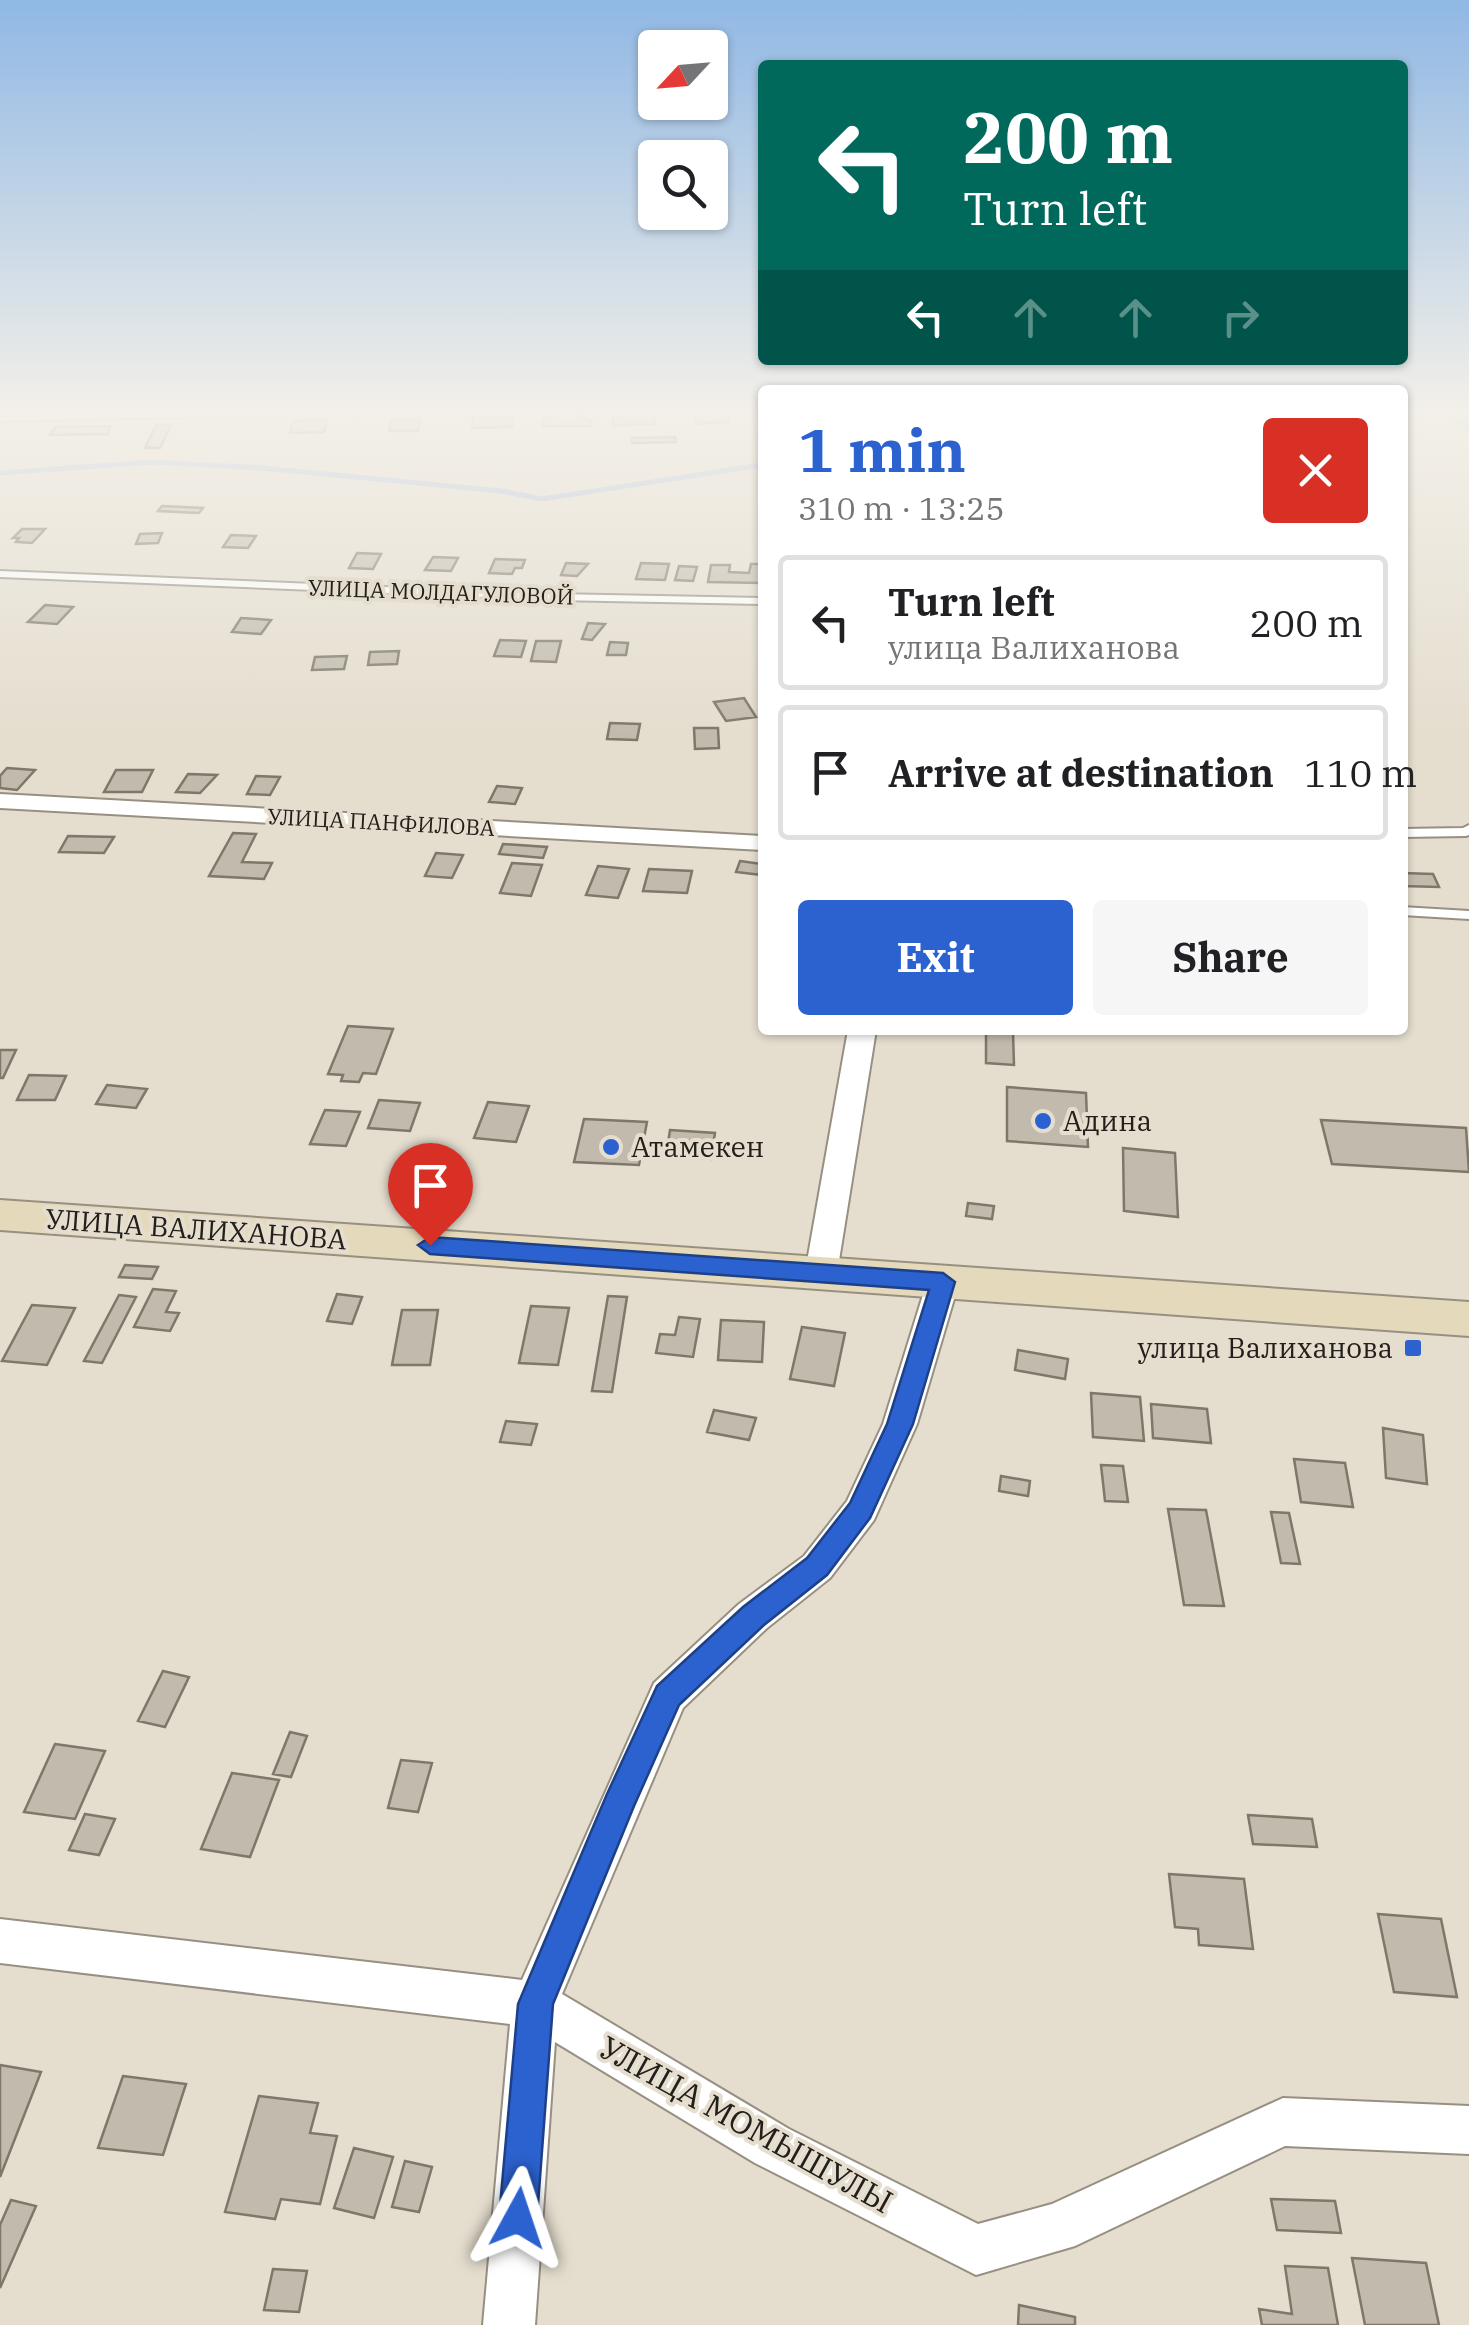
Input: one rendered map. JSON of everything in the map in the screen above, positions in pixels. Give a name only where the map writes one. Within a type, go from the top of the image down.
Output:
[{"type":"main road","name":"УЛИЦА ВАЛИХАНОВА","points":[[0,1214],[1469,1319]]},
{"type":"street","name":"УЛИЦА ПАНФИЛОВА","points":[[0,801],[758,843]]},
{"type":"street","points":[[821,1274],[861,1035]]},
{"type":"street","points":[[509,2325],[535,2004],[668,1696],[753,1616],[817,1566],[860,1510],[900,1424],[943,1282]]},
{"type":"street","name":"УЛИЦА МОМЫШУЛЫ","points":[[0,1941],[535,2004],[772,2146],[976,2250],[1058,2228],[1283,2122],[1469,2130]]},
{"type":"lane","name":"УЛИЦА МОЛДАГУЛОВОЙ","points":[[0,574],[555,597],[758,601]]},
{"type":"lane","points":[[1408,833],[1469,829]]},
{"type":"lane","points":[[1408,911],[1469,915]]},
{"type":"building","points":[[22,529],[45,529],[32,543],[16,542],[19,538],[13,538]]},
{"type":"building","points":[[162,533],[158,543],[136,544],[140,534]]},
{"type":"building","points":[[231,535],[256,536],[248,548],[223,547]]},
{"type":"building","points":[[357,553],[381,554],[373,569],[349,568]]},
{"type":"building","points":[[433,557],[458,558],[451,571],[425,570]]},
{"type":"building","points":[[495,559],[525,560],[522,568],[515,568],[512,574],[489,573]]},
{"type":"building","points":[[566,563],[588,564],[577,576],[561,575]]},
{"type":"building","points":[[641,563],[669,564],[665,580],[636,579]]},
{"type":"building","points":[[751,564],[758,564],[758,583],[708,582],[711,565],[730,565],[729,572],[749,573]]},
{"type":"building","points":[[679,566],[697,567],[693,581],[675,580]]},
{"type":"building","points":[[45,605],[73,607],[57,624],[28,622]]},
{"type":"building","points":[[241,618],[271,620],[261,634],[232,632]]},
{"type":"building","points":[[588,623],[605,624],[592,640],[582,639]]},
{"type":"building","points":[[500,640],[526,641],[521,657],[494,656]]},
{"type":"building","points":[[536,641],[561,641],[556,662],[531,661]]},
{"type":"building","points":[[610,642],[628,643],[626,655],[607,655]]},
{"type":"building","points":[[399,651],[397,664],[368,665],[370,652]]},
{"type":"building","points":[[347,656],[344,669],[312,670],[315,657]]},
{"type":"building","points":[[744,698],[756,717],[726,721],[714,702]]},
{"type":"building","points":[[610,723],[640,724],[637,740],[607,739]]},
{"type":"building","points":[[694,728],[718,728],[719,748],[695,749]]},
{"type":"building","points":[[7,768],[35,770],[17,790],[0,788],[0,776]]},
{"type":"building","points":[[116,770],[153,770],[142,792],[104,792]]},
{"type":"building","points":[[188,774],[217,775],[200,793],[176,792]]},
{"type":"building","points":[[256,776],[280,777],[270,795],[247,794]]},
{"type":"building","points":[[497,786],[522,788],[515,804],[489,802]]},
{"type":"building","points":[[233,833],[256,834],[242,862],[272,863],[264,879],[209,876]]},
{"type":"building","points":[[68,836],[114,837],[104,853],[59,852]]},
{"type":"building","points":[[503,844],[547,847],[543,858],[499,854]]},
{"type":"building","points":[[436,853],[463,855],[452,878],[425,876]]},
{"type":"building","points":[[740,861],[758,863],[758,875],[736,872]]},
{"type":"building","points":[[512,863],[542,865],[531,896],[500,893]]},
{"type":"building","points":[[598,866],[629,869],[618,898],[586,895]]},
{"type":"building","points":[[649,869],[692,871],[687,893],[643,891]]},
{"type":"building","points":[[1408,873],[1433,874],[1439,887],[1408,886]]},
{"type":"building","points":[[348,1026],[393,1029],[376,1074],[363,1073],[359,1082],[341,1081],[343,1075],[328,1074]]},
{"type":"building","points":[[986,1035],[1013,1035],[1014,1065],[986,1063]]},
{"type":"building","points":[[0,1050],[16,1050],[3,1078],[0,1078]]},
{"type":"building","points":[[29,1075],[66,1076],[55,1100],[17,1100]]},
{"type":"building","points":[[107,1085],[147,1089],[136,1108],[96,1104]]},
{"type":"building","points":[[1007,1087],[1086,1093],[1088,1147],[1007,1141]]},
{"type":"building","points":[[379,1100],[420,1103],[410,1131],[368,1128]]},
{"type":"building","points":[[488,1102],[529,1106],[516,1142],[474,1138]]},
{"type":"building","points":[[325,1110],[360,1112],[346,1146],[310,1144]]},
{"type":"building","points":[[584,1119],[647,1122],[639,1165],[574,1162]]},
{"type":"building","points":[[1321,1120],[1466,1128],[1469,1172],[1332,1164]]},
{"type":"building","points":[[670,1130],[715,1133],[711,1159],[666,1156]]},
{"type":"building","points":[[1123,1148],[1175,1153],[1178,1217],[1124,1211]]},
{"type":"building","points":[[968,1203],[994,1206],[992,1219],[966,1216]]},
{"type":"building","points":[[125,1265],[158,1267],[152,1279],[119,1277]]},
{"type":"building","points":[[153,1289],[176,1291],[166,1312],[179,1313],[170,1331],[134,1327]]},
{"type":"building","points":[[337,1294],[362,1297],[352,1324],[327,1321]]},
{"type":"building","points":[[119,1295],[136,1297],[102,1363],[84,1361]]},
{"type":"building","points":[[608,1296],[627,1297],[612,1392],[592,1391]]},
{"type":"building","points":[[32,1305],[75,1308],[47,1365],[2,1361]]},
{"type":"building","points":[[531,1306],[569,1308],[558,1365],[519,1363]]},
{"type":"building","points":[[402,1310],[438,1310],[430,1365],[392,1365]]},
{"type":"building","points":[[679,1317],[700,1319],[693,1357],[656,1353],[660,1334],[675,1335]]},
{"type":"building","points":[[721,1320],[764,1322],[762,1362],[718,1360]]},
{"type":"building","points":[[802,1327],[845,1333],[834,1386],[790,1379]]},
{"type":"building","points":[[1018,1350],[1068,1359],[1065,1379],[1015,1370]]},
{"type":"building","points":[[1091,1393],[1140,1397],[1144,1441],[1093,1437]]},
{"type":"building","points":[[1151,1404],[1207,1409],[1211,1443],[1153,1438]]},
{"type":"building","points":[[714,1410],[756,1418],[749,1440],[707,1432]]},
{"type":"building","points":[[506,1421],[537,1424],[531,1445],[500,1442]]},
{"type":"building","points":[[1383,1428],[1423,1435],[1427,1484],[1386,1478]]},
{"type":"building","points":[[1294,1459],[1345,1463],[1353,1507],[1301,1502]]},
{"type":"building","points":[[1101,1465],[1123,1466],[1128,1502],[1105,1501]]},
{"type":"building","points":[[1001,1476],[1030,1481],[1028,1496],[999,1491]]},
{"type":"building","points":[[1168,1509],[1206,1510],[1224,1606],[1184,1605]]},
{"type":"building","points":[[1271,1512],[1289,1513],[1300,1564],[1281,1563]]},
{"type":"building","points":[[163,1671],[189,1677],[165,1727],[138,1721]]},
{"type":"building","points":[[290,1732],[307,1736],[291,1777],[273,1774]]},
{"type":"building","points":[[55,1744],[105,1751],[75,1819],[24,1812]]},
{"type":"building","points":[[401,1760],[432,1763],[418,1812],[388,1808]]},
{"type":"building","points":[[232,1773],[279,1780],[250,1857],[201,1849]]},
{"type":"building","points":[[85,1814],[115,1819],[99,1855],[69,1850]]},
{"type":"building","points":[[1248,1815],[1312,1819],[1317,1847],[1253,1844]]},
{"type":"building","points":[[1169,1874],[1244,1879],[1253,1949],[1199,1945],[1198,1929],[1175,1927]]},
{"type":"building","points":[[1378,1914],[1441,1919],[1457,1997],[1394,1992]]},
{"type":"building","points":[[0,2065],[41,2072],[0,2177]]},
{"type":"building","points":[[123,2076],[186,2084],[163,2155],[98,2148]]},
{"type":"building","points":[[259,2096],[318,2103],[310,2133],[337,2136],[320,2204],[281,2199],[275,2219],[225,2212]]},
{"type":"building","points":[[354,2148],[393,2157],[374,2218],[334,2208]]},
{"type":"building","points":[[405,2161],[432,2167],[419,2212],[392,2207]]},
{"type":"building","points":[[1271,2199],[1335,2201],[1341,2233],[1277,2230]]},
{"type":"building","points":[[11,2200],[36,2206],[0,2288],[0,2225]]},
{"type":"building","points":[[1352,2258],[1426,2263],[1439,2325],[1365,2325]]},
{"type":"building","points":[[1285,2266],[1328,2268],[1338,2325],[1262,2325],[1259,2309],[1292,2314]]},
{"type":"building","points":[[273,2269],[307,2271],[299,2312],[264,2310]]},
{"type":"building","points":[[1019,2305],[1075,2317],[1075,2325],[1018,2325]]},
{"type":"place","name":"Адина","points":[[1043,1121]]},
{"type":"place","name":"Атамекен","points":[[611,1147]]},
{"type":"place","name":"улица Валиханова","points":[[1413,1348]]},
{"type":"route","points":[[430,1245],[943,1282],[900,1424],[860,1510],[817,1566],[753,1616],[668,1696],[618,1804],[535,2004],[518,2218]]}]
